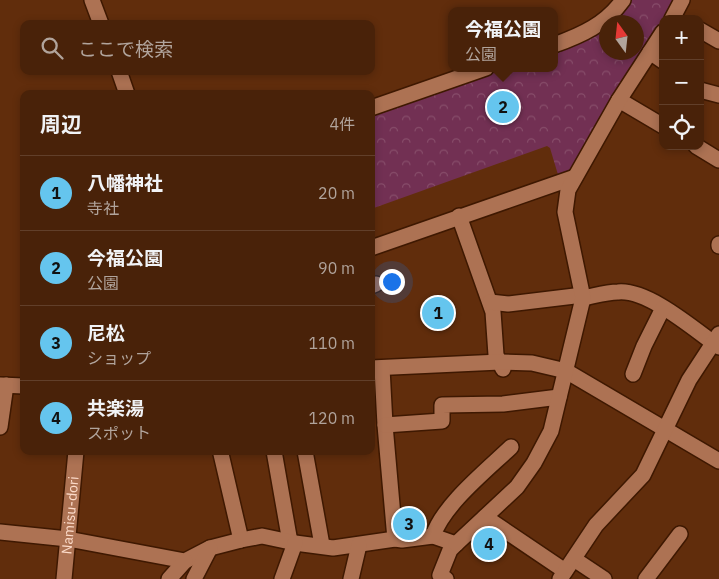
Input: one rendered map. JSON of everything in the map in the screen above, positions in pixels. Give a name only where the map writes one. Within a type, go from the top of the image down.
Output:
[{"type":"street","points":[[92,0],[100,20]]},
{"type":"street","points":[[558,44],[592,29],[609,18],[623,0]]},
{"type":"street","points":[[677,15],[682,0]]},
{"type":"street","points":[[704,32],[719,41]]},
{"type":"street","points":[[441,578],[450,550],[517,487],[534,463],[551,430],[583,297],[565,212],[568,190],[619,100],[659,38]]},
{"type":"street","points":[[650,52],[662,60]]},
{"type":"street","points":[[375,107],[474,72]]},
{"type":"street","points":[[120,75],[126,90]]},
{"type":"street","points":[[704,91],[719,95]]},
{"type":"street","points":[[619,100],[659,124]]},
{"type":"street","points":[[703,150],[719,160]]},
{"type":"street","points":[[375,247],[575,177]]},
{"type":"street","points":[[459,216],[493,312],[496,355],[501,366]]},
{"type":"street","points":[[490,302],[508,304],[618,292],[647,299],[717,341],[689,380],[643,475],[596,525],[567,570]]},
{"type":"street","points":[[633,374],[644,346],[663,308]]},
{"type":"street","points":[[395,538],[384,426],[376,368],[501,366],[532,363],[566,371],[719,462]]},
{"type":"street","points":[[0,427],[3,385],[20,386]]},
{"type":"street","points":[[384,426],[442,420],[442,405],[503,404],[560,397]]},
{"type":"street","points":[[433,536],[436,527],[456,500],[511,446]]},
{"type":"street","name":"Namisu-dori","points":[[64,579],[76,455]]},
{"type":"street","points":[[221,455],[241,540]]},
{"type":"street","points":[[275,455],[292,542],[282,579]]},
{"type":"street","points":[[306,455],[322,545]]},
{"type":"street","points":[[485,518],[567,570],[604,579]]},
{"type":"street","points":[[0,532],[68,539],[185,561]]},
{"type":"street","points":[[646,579],[680,534]]},
{"type":"street","points":[[169,579],[185,561],[210,548],[262,536],[333,548],[395,538],[402,540],[433,536],[456,544]]},
{"type":"street","points":[[351,579],[359,545]]},
{"type":"street","points":[[194,579],[210,548]]},
{"type":"green space","points":[[632,0],[677,0],[668,15],[659,15],[659,30],[644,52],[644,15],[620,15]]},
{"type":"green space","points":[[599,32],[599,60],[638,60],[613,97],[568,175],[559,178],[550,148],[547,146],[375,208],[375,116],[497,72],[558,72],[558,50]]},
{"type":"place","name":"今福公園","points":[[503,107]]},
{"type":"place","name":"八幡神社","points":[[438,313]]},
{"type":"place","name":"尼松","points":[[409,524]]},
{"type":"place","name":"共楽湯","points":[[489,544]]}]
